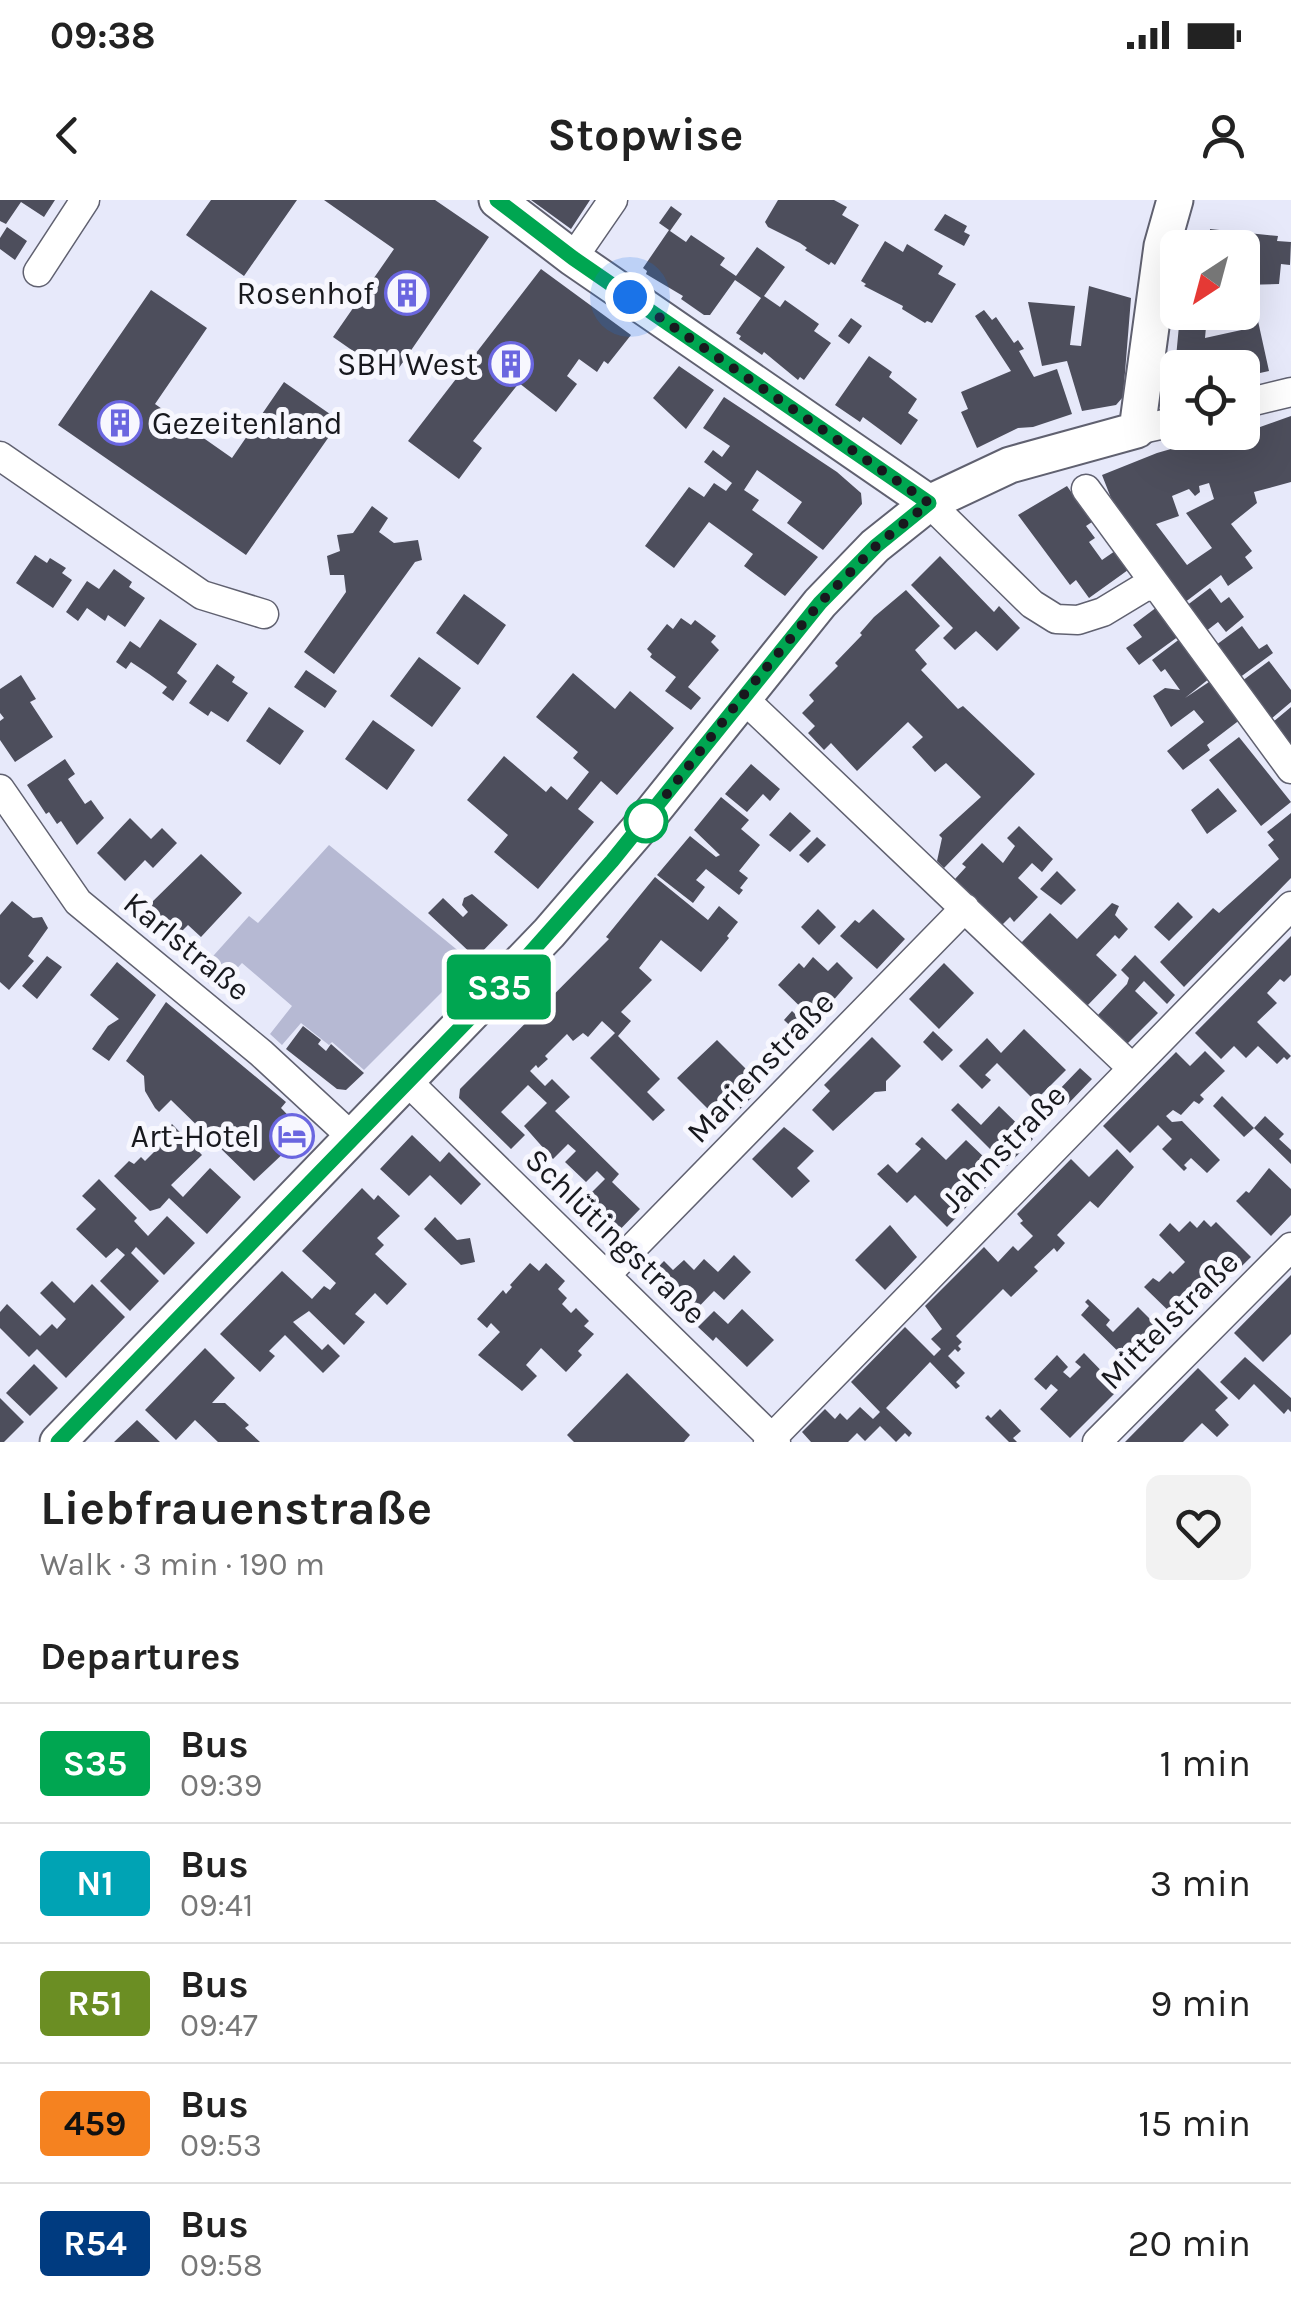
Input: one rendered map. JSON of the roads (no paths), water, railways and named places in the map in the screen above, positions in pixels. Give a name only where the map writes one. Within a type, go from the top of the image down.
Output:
[{"type":"street","points":[[38,272],[85,200]]},
{"type":"street","points":[[497,200],[573,258],[929,503],[1032,604],[1056,620],[1078,620],[1103,612],[1133,591],[1146,586],[1158,588]]},
{"type":"street","points":[[573,258],[613,200]]},
{"type":"street","points":[[1137,430],[1162,246],[1175,200]]},
{"type":"street","points":[[1260,400],[1291,392]]},
{"type":"street","points":[[58,1442],[561,920],[820,603],[876,546],[929,503],[1010,466],[1160,425]]},
{"type":"street","points":[[0,456],[202,595],[264,614]]},
{"type":"street","points":[[1086,489],[1291,769]]},
{"type":"street","points":[[742,697],[1131,1066]]},
{"type":"street","name":"Karlstraße","points":[[0,789],[78,902],[261,1053],[352,1138]]},
{"type":"street","name":"Jahnstraße","points":[[772,1441],[1131,1066],[1291,906]]},
{"type":"street","name":"Marienstraße","points":[[606,1275],[965,908]]},
{"type":"street","name":"Schlütingstraße","points":[[406,1081],[772,1441]]},
{"type":"street","name":"Mittelstraße","points":[[1096,1442],[1291,1247]]},
{"type":"place","name":"Rosenhof","points":[[407,293]]},
{"type":"place","name":"SBH West","points":[[511,364]]},
{"type":"place","name":"Gezeitenland","points":[[120,423]]},
{"type":"place","name":"Art-Hotel","points":[[292,1136]]}]
